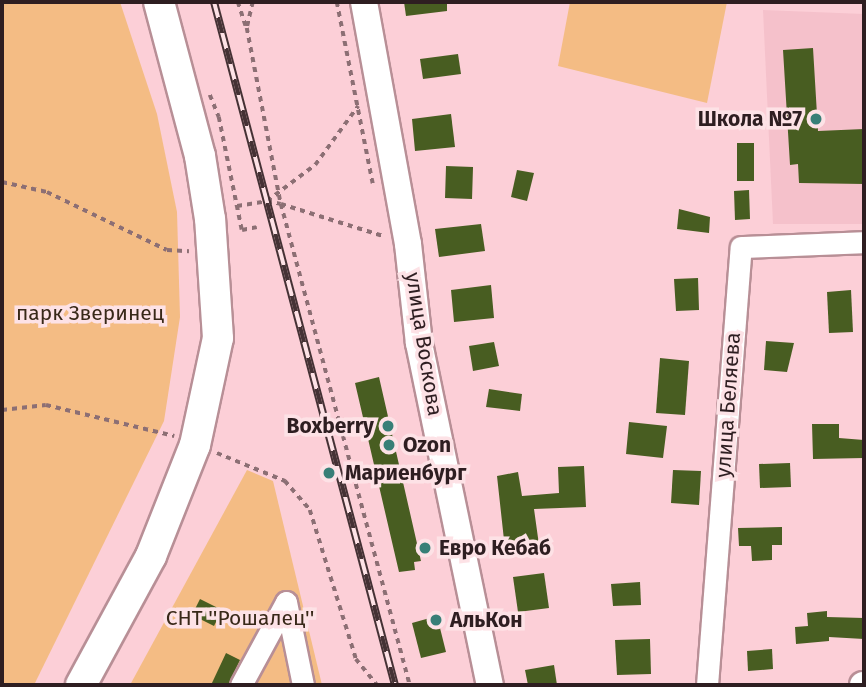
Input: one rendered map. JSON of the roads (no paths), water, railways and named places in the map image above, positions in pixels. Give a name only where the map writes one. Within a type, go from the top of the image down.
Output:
[{"type":"main road","points":[[81,685],[151,556],[195,444],[218,338],[212,252],[200,156],[159,2]]},
{"type":"street","name":"улица Воскова","points":[[364,2],[408,244],[419,342],[490,685]]},
{"type":"street","name":"улица Беляева","points":[[707,685],[741,247],[864,242]]},
{"type":"street","points":[[241,685],[286,603],[303,685]]},
{"type":"railway","points":[[214,2],[395,685]]},
{"type":"place","name":"Школа №7","points":[[816,119]]},
{"type":"place","name":"Boxberry","points":[[388,426]]},
{"type":"place","name":"Ozon","points":[[389,445]]},
{"type":"place","name":"Мариенбург","points":[[329,473]]},
{"type":"place","name":"Евро Кебаб","points":[[425,548]]},
{"type":"place","name":"АльКон","points":[[436,620]]},
{"type":"park label","name":"парк Зверинец","points":[[90,313]]},
{"type":"park label","name":"СНТ ''Рошалец''","points":[[240,618]]}]
